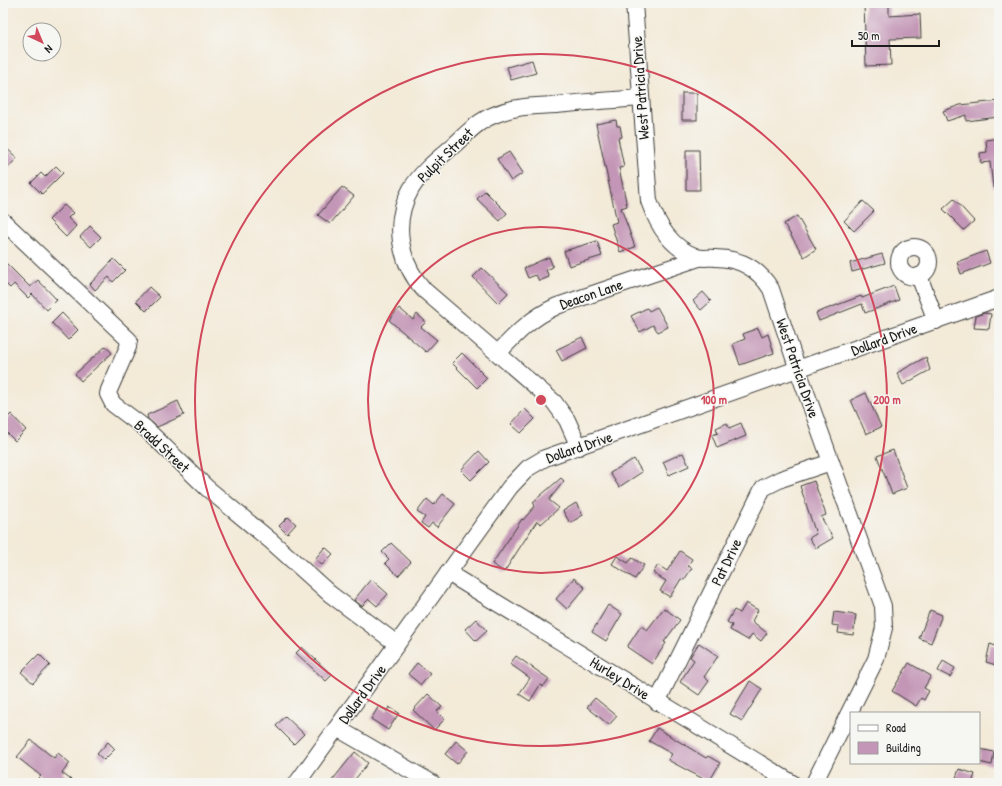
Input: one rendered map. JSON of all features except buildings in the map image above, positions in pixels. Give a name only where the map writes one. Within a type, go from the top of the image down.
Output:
[{"type":"street","name":"West Patricia Drive","points":[[634,3],[649,201],[656,221],[671,241],[699,258],[716,258],[744,263],[755,269],[764,278],[771,289],[830,462],[878,590],[884,614],[884,628],[876,659],[814,783]]},
{"type":"street","name":"Pulpit Street","points":[[578,447],[567,420],[554,402],[424,290],[410,272],[401,244],[400,229],[405,202],[421,176],[478,123],[494,115],[524,107],[641,98]]},
{"type":"street","name":"Bradd Street","points":[[3,221],[129,340],[119,371],[109,390],[108,394],[113,404],[145,428],[207,488],[271,541],[330,594],[397,644]]},
{"type":"street","name":"Deacon Lane","points":[[498,353],[527,322],[540,314],[572,301],[699,258]]},
{"type":"street","points":[[919,276],[936,321]]},
{"type":"street","name":"Dollard Drive","points":[[297,783],[510,487],[520,476],[545,458],[999,298]]},
{"type":"street","name":"Pat Drive","points":[[657,702],[763,488],[781,479],[830,462]]},
{"type":"street","name":"Hurley Drive","points":[[448,573],[657,702],[792,783]]},
{"type":"street","points":[[337,728],[432,783]]}]
